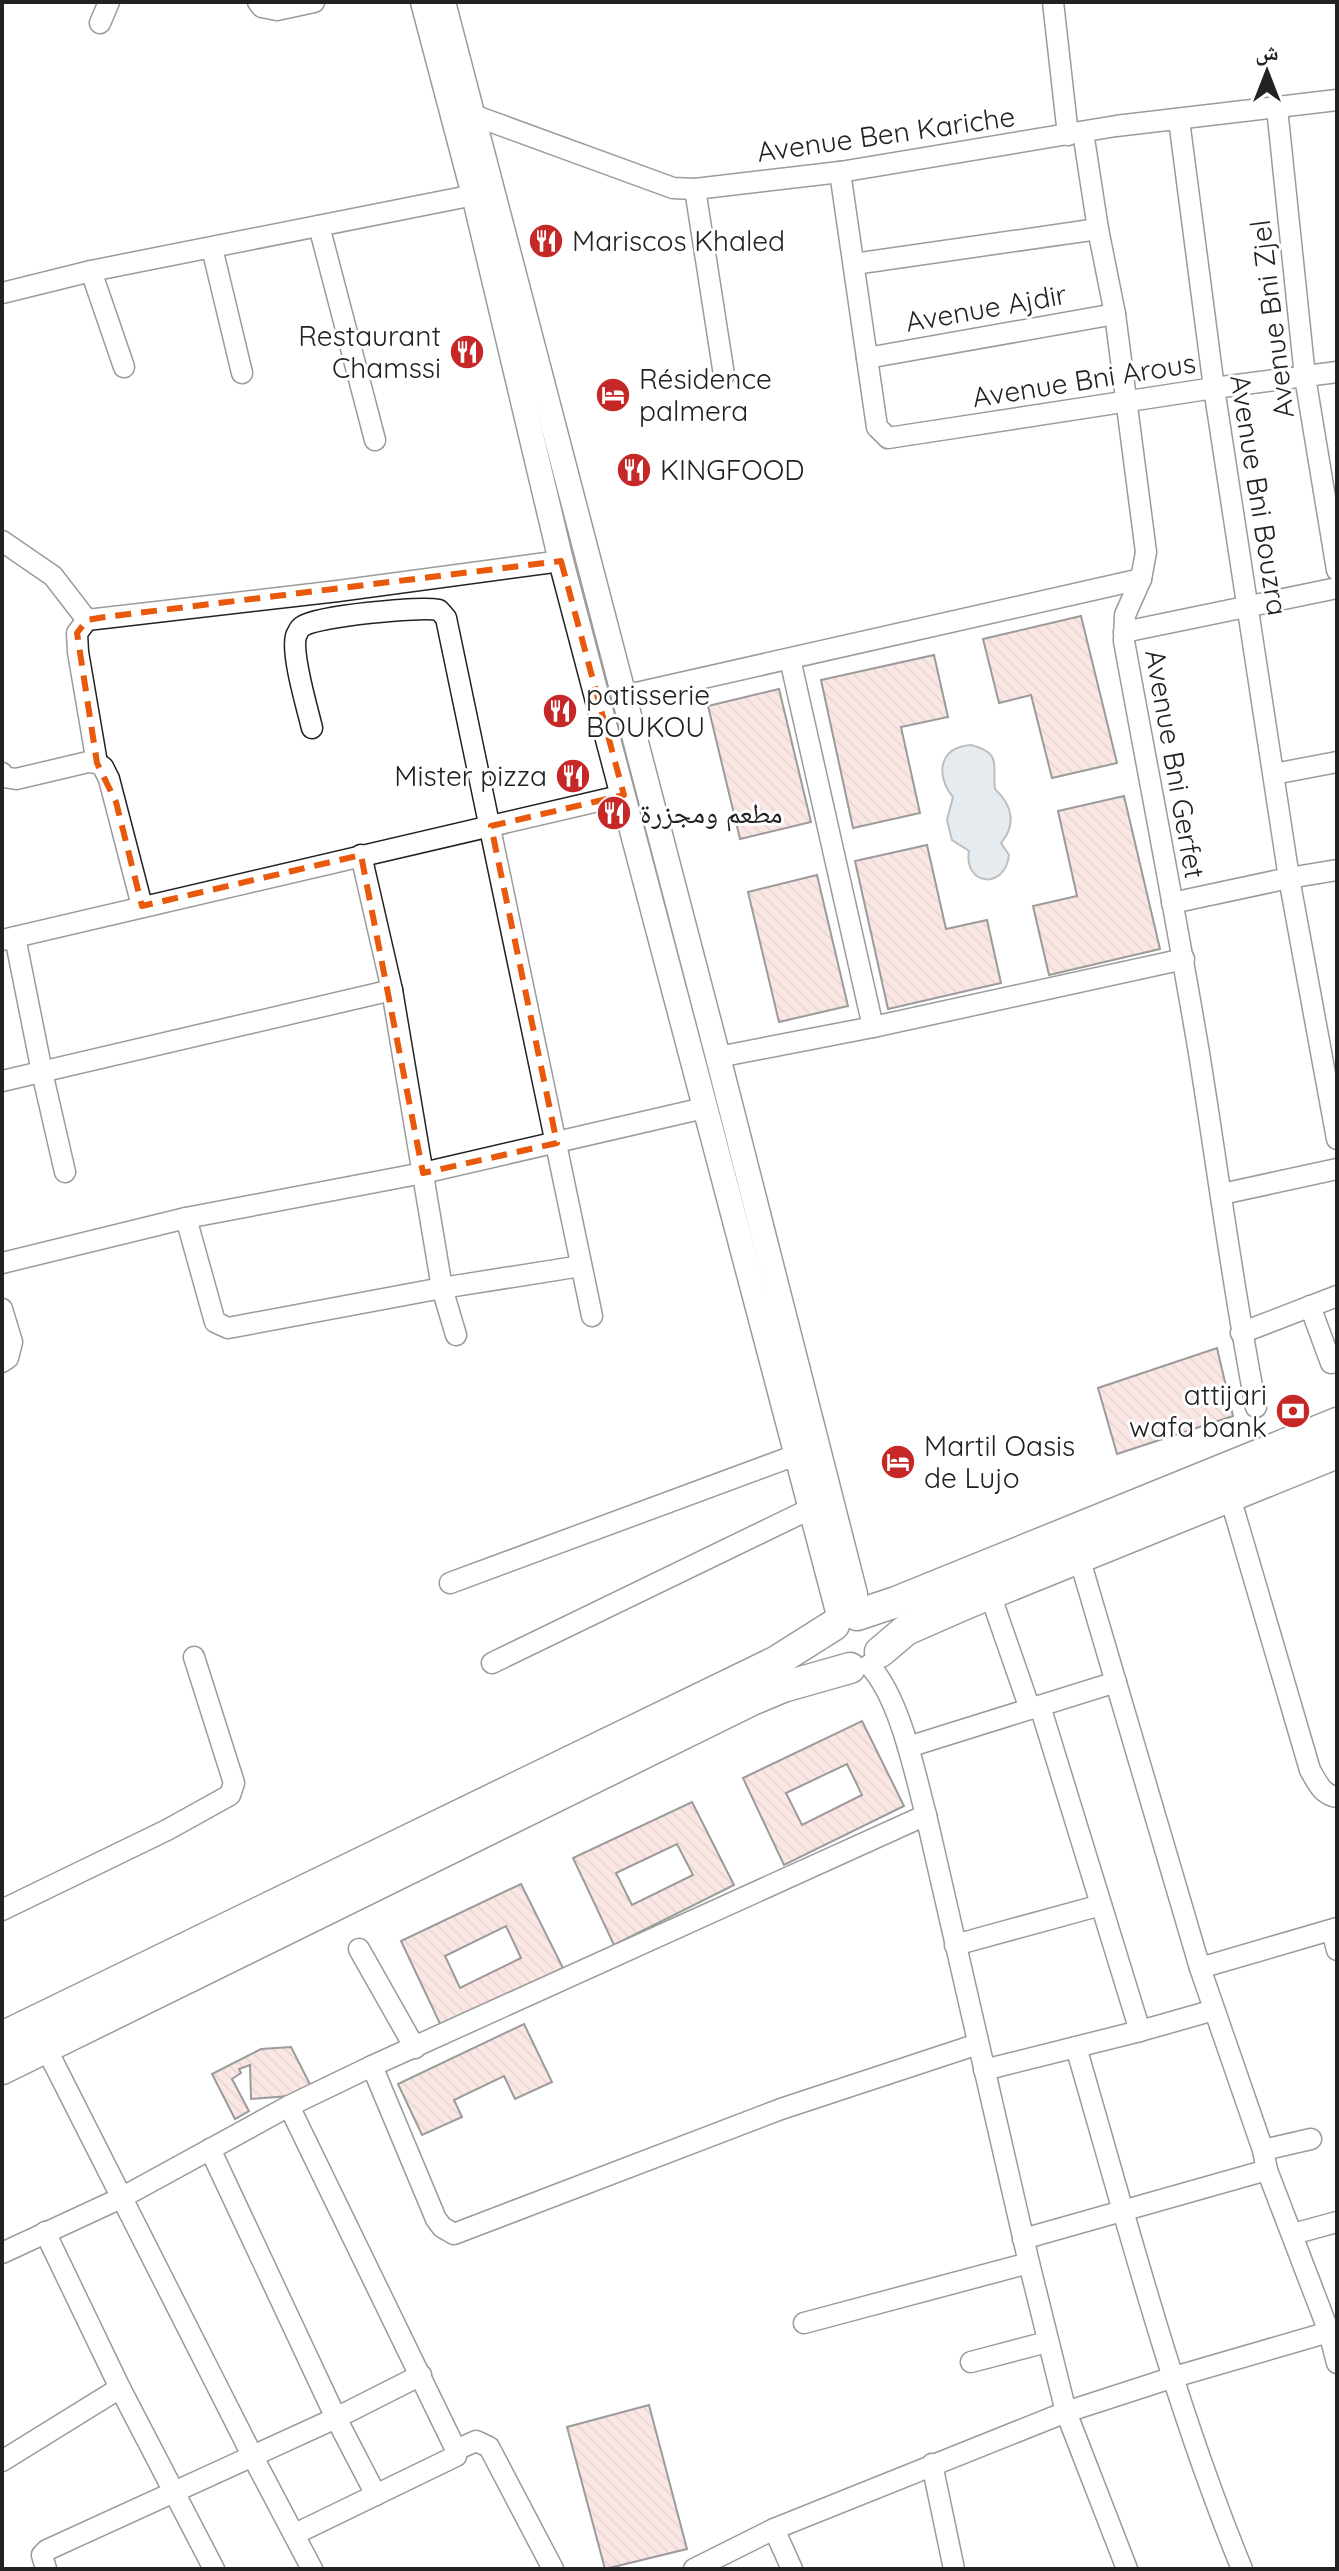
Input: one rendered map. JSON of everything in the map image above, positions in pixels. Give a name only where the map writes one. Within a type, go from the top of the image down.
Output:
[{"type":"main road","points":[[2,2037],[777,1661],[847,1618],[896,1602],[1337,1423]]},
{"type":"main road","points":[[2,2069],[752,1700],[783,1687],[866,1662],[906,1630],[1337,1453]]},
{"type":"main road","points":[[866,1617],[878,1628],[882,1644],[866,1662],[842,1665],[830,1651],[829,1633],[847,1618],[866,1617]]},
{"type":"street","points":[[100,23],[109,2]]},
{"type":"street","points":[[258,2],[262,7],[277,10],[314,2]]},
{"type":"street","points":[[423,2],[464,117],[623,696],[718,1057],[855,1594],[847,1618]]},
{"type":"street","points":[[443,2],[464,117],[474,195],[561,561],[796,1455],[847,1618]]},
{"type":"street","name":"Avenue Bni Gerfet","points":[[1053,2],[1075,134],[1115,314],[1146,552],[1141,579],[1125,615],[1124,632],[1184,959],[1241,1333],[1256,1407]]},
{"type":"street","name":"Avenue Ben Kariche","points":[[464,117],[673,188],[695,189],[840,172],[1075,134],[1337,100]]},
{"type":"street","name":"Avenue Bni Zjel","points":[[1277,108],[1305,377],[1337,570]]},
{"type":"street","name":"Avenue Bni Bouzra","points":[[1179,120],[1214,388],[1289,878],[1337,1139]]},
{"type":"street","points":[[840,172],[867,358]]},
{"type":"street","points":[[695,189],[724,375]]},
{"type":"street","points":[[2,293],[91,271],[474,195]]},
{"type":"street","points":[[319,226],[375,440]]},
{"type":"street","points":[[854,264],[1098,229]]},
{"type":"street","points":[[212,248],[242,373]]},
{"type":"street","points":[[91,271],[124,367]]},
{"type":"street","name":"Avenue Ajdir","points":[[867,358],[1115,314]]},
{"type":"street","name":"Avenue Bni Arous","points":[[867,358],[877,427],[888,438],[1337,372]]},
{"type":"street","points":[[2,541],[53,576],[87,620]]},
{"type":"street","points":[[97,763],[78,652],[77,633],[87,620],[561,561]]},
{"type":"street","points":[[623,696],[1141,579]]},
{"type":"street","points":[[1124,632],[1337,588]]},
{"type":"street","points":[[312,728],[295,648],[298,631],[303,626],[319,620],[418,608],[439,610],[446,618],[592,1316]]},
{"type":"street","points":[[790,659],[873,1027]]},
{"type":"street","points":[[1274,774],[1337,762]]},
{"type":"street","points":[[2,773],[4,777],[16,779],[70,764],[97,763],[103,767],[116,802],[142,906]]},
{"type":"street","points":[[65,1172],[9,938],[624,795]]},
{"type":"street","points":[[361,855],[392,990],[442,1288],[456,1335]]},
{"type":"street","points":[[1172,903],[1337,870]]},
{"type":"street","points":[[718,1057],[873,1027],[1184,959]]},
{"type":"street","points":[[2,1081],[392,990]]},
{"type":"street","points":[[2,1263],[186,1218],[423,1173],[704,1108]]},
{"type":"street","points":[[1222,1194],[1337,1169]]},
{"type":"street","points":[[186,1218],[215,1322],[228,1328],[581,1266]]},
{"type":"street","points":[[1241,1333],[1337,1296]]},
{"type":"street","points":[[1310,1306],[1331,1363]]},
{"type":"street","points":[[2,1309],[12,1342],[8,1358],[2,1362]]},
{"type":"street","points":[[450,1583],[796,1455]]},
{"type":"street","points":[[1230,1497],[1310,1770],[1328,1795],[1337,1797]]},
{"type":"street","points":[[492,1663],[812,1508]]},
{"type":"street","points":[[1079,1557],[1200,1968],[1265,2160],[1329,2332],[1337,2363]]},
{"type":"street","points":[[990,1594],[1035,1707],[1140,2031]]},
{"type":"street","points":[[2,1910],[167,1830],[230,1795],[234,1783],[194,1657]]},
{"type":"street","points":[[866,1662],[885,1687],[908,1747],[1047,2342],[1066,2412],[1127,2569]]},
{"type":"street","points":[[908,1747],[1116,1682]]},
{"type":"street","points":[[2,2253],[121,2198],[289,2106],[372,2066],[926,1815]]},
{"type":"street","points":[[955,1945],[1101,1905]]},
{"type":"street","points":[[1200,1968],[1334,1929],[1337,1950]]},
{"type":"street","points":[[359,1949],[415,2048]]},
{"type":"street","points":[[984,2070],[1214,2010]]},
{"type":"street","points":[[372,2066],[436,2219],[454,2234],[781,2109],[978,2044]]},
{"type":"street","points":[[1076,2047],[1174,2377],[1242,2569]]},
{"type":"street","points":[[46,2048],[312,2569]]},
{"type":"street","points":[[289,2106],[456,2450],[456,2456],[451,2460],[295,2534]]},
{"type":"street","points":[[1023,2239],[1124,2211],[1265,2160],[1311,2139]]},
{"type":"street","points":[[210,2149],[336,2418],[376,2495]]},
{"type":"street","points":[[1293,2234],[1337,2222]]},
{"type":"street","points":[[45,2232],[120,2388],[213,2569]]},
{"type":"street","points":[[804,2323],[1029,2263]]},
{"type":"street","points":[[694,2569],[774,2529],[1066,2412],[1329,2332]]},
{"type":"street","points":[[971,2362],[1047,2342]]},
{"type":"street","points":[[46,2569],[42,2555],[47,2550],[253,2457],[421,2375]]},
{"type":"street","points":[[3,2457],[120,2388]]},
{"type":"street","points":[[456,2450],[476,2441],[489,2447],[553,2569]]},
{"type":"street","points":[[932,2464],[954,2569]]},
{"type":"street","points":[[774,2529],[792,2569]]},
{"type":"highlighted area","points":[[561,561],[624,795],[491,826],[557,1143],[423,1173],[361,855],[142,906],[116,802],[97,763],[77,633],[87,620],[105,617]]},
{"type":"shaded area","points":[[971,745],[992,756],[995,789],[1009,808],[1011,822],[1001,843],[1009,855],[1006,867],[993,879],[978,877],[972,871],[969,851],[952,840],[947,820],[953,797],[944,780],[943,764],[952,751]]},
{"type":"building","points":[[1081,616],[1117,763],[1052,778],[1031,695],[999,703],[983,639]]},
{"type":"building","points":[[934,655],[948,717],[901,727],[920,813],[853,828],[821,680]]},
{"type":"building","points":[[779,689],[811,822],[740,839],[708,706]]},
{"type":"building","points":[[1124,796],[1160,949],[1049,975],[1033,906],[1077,896],[1058,811]]},
{"type":"building","points":[[927,845],[946,929],[987,920],[1001,983],[888,1009],[855,861]]},
{"type":"building","points":[[817,875],[848,1006],[779,1022],[748,892]]},
{"type":"building","points":[[1217,1348],[1233,1416],[1117,1454],[1098,1388]]},
{"type":"building","points":[[862,1721],[904,1806],[784,1865],[743,1778]],"holes":[[[847,1764],[862,1795],[802,1825],[786,1793]]]},
{"type":"building","points":[[692,1802],[734,1885],[614,1945],[573,1858]],"holes":[[[677,1844],[693,1875],[632,1905],[616,1873]]]},
{"type":"building","points":[[521,1884],[563,1968],[442,2028],[401,1941]],"holes":[[[506,1926],[521,1958],[460,1988],[445,1956]]]},
{"type":"building","points":[[524,2024],[552,2082],[515,2099],[504,2076],[454,2100],[462,2117],[422,2135],[398,2084]]},
{"type":"building","points":[[291,2047],[315,2094],[251,2099],[250,2065],[239,2069],[241,2073],[232,2079],[249,2111],[235,2119],[212,2074],[261,2049]]},
{"type":"building","points":[[649,2405],[687,2549],[605,2569],[567,2427]]},
{"type":"place","name":"Mariscos Khaled","points":[[546,241]]},
{"type":"place","name":"Restaurant Chamssi","points":[[467,352]]},
{"type":"place","name":"Résidence palmera","points":[[613,395]]},
{"type":"place","name":"KINGFOOD","points":[[634,470]]},
{"type":"place","name":"patisserie BOUKOU","points":[[560,711]]},
{"type":"place","name":"Mister pizza","points":[[573,776]]},
{"type":"place","name":"مطعم ومجزرة","points":[[614,813]]},
{"type":"place","name":"attijari wafa bank","points":[[1293,1411]]},
{"type":"place","name":"Martil Oasis de Lujo","points":[[898,1462]]}]
